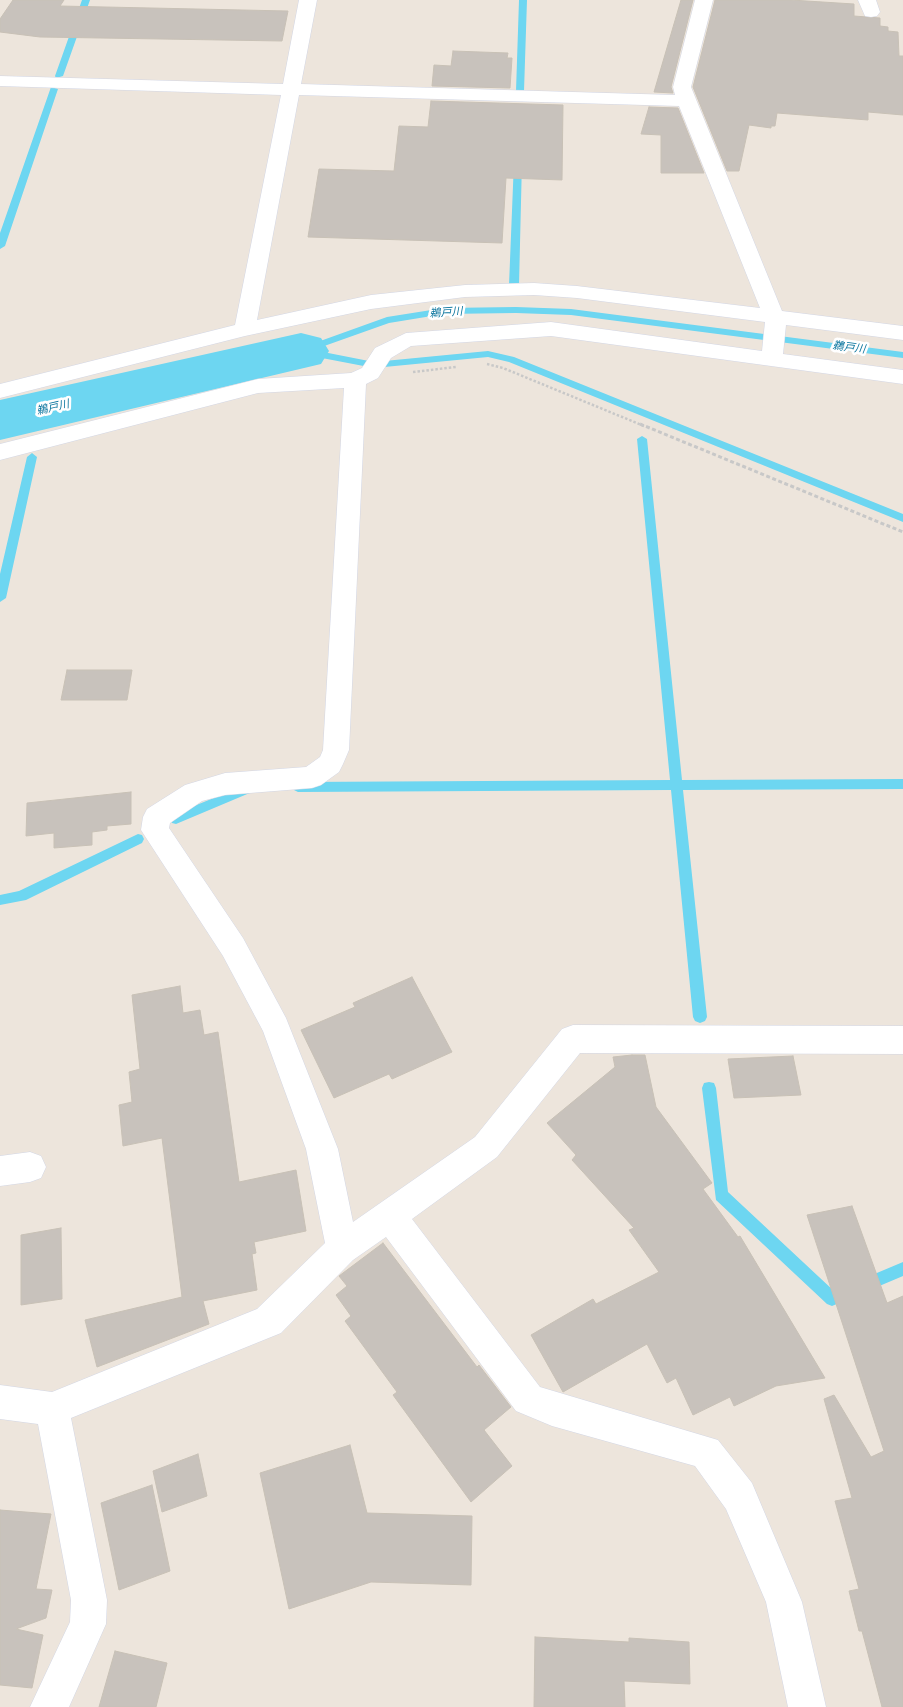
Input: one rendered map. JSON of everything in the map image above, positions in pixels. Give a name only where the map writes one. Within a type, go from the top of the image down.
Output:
[{"type":"street","points":[[245,329],[308,0]]},
{"type":"street","points":[[704,0],[682,87],[686,102],[776,319],[772,360]]},
{"type":"street","points":[[0,81],[686,102]]},
{"type":"street","points":[[0,391],[245,329],[371,302],[465,291],[534,289],[577,292],[776,319],[903,333]]},
{"type":"street","points":[[342,1249],[322,1149],[276,1028],[233,947],[155,830],[156,817],[194,793],[225,784],[312,777],[330,764],[336,750],[363,377],[383,353],[406,340],[551,329],[903,377]]},
{"type":"street","points":[[0,452],[258,386],[363,377]]},
{"type":"street","points":[[0,1402],[52,1409],[269,1321],[342,1249],[486,1147],[572,1039],[903,1040]]},
{"type":"street","points":[[390,1216],[528,1399],[552,1408],[706,1452],[739,1496],[784,1602],[807,1707]]},
{"type":"street","points":[[49,1707],[88,1624],[90,1600],[52,1409]]},
{"type":"path","points":[[484,364],[503,368],[903,532]]},
{"type":"path","points":[[363,377],[457,367]]},
{"type":"building","points":[[13,0],[64,0],[60,6],[288,11],[282,41],[40,37],[0,32],[0,19]]},
{"type":"building","points":[[681,0],[693,0],[671,87],[673,93],[654,92]]},
{"type":"building","points":[[715,0],[791,0],[854,4],[854,16],[880,18],[880,26],[888,27],[888,31],[898,32],[899,56],[903,56],[903,115],[868,112],[868,120],[777,113],[775,126],[771,126],[771,128],[749,125],[739,171],[727,171],[693,87]]},
{"type":"building","points":[[453,51],[508,53],[507,58],[512,58],[510,88],[432,86],[434,65],[451,66]]},
{"type":"building","points":[[431,101],[563,105],[562,180],[506,178],[502,243],[308,237],[319,169],[394,171],[399,126],[428,127]]},
{"type":"building","points":[[649,107],[678,108],[704,173],[661,173],[661,135],[641,134]]},
{"type":"building","points":[[67,670],[132,670],[127,700],[61,700]]},
{"type":"building","points":[[131,792],[131,824],[107,826],[107,830],[92,832],[92,845],[54,848],[54,833],[26,836],[27,803]]},
{"type":"building","points":[[412,977],[452,1052],[392,1079],[389,1074],[334,1098],[301,1030],[355,1007],[353,1003]]},
{"type":"building","points":[[180,986],[183,1013],[200,1010],[204,1035],[218,1032],[239,1182],[296,1170],[306,1231],[254,1242],[256,1253],[252,1254],[257,1290],[203,1301],[209,1324],[97,1367],[85,1320],[182,1297],[162,1138],[123,1146],[119,1105],[132,1102],[129,1072],[140,1069],[132,995]]},
{"type":"building","points":[[645,1055],[656,1107],[712,1183],[703,1189],[738,1237],[740,1236],[825,1378],[776,1386],[734,1406],[730,1397],[693,1415],[676,1378],[667,1383],[647,1344],[563,1392],[531,1335],[593,1299],[596,1304],[659,1272],[629,1230],[634,1228],[572,1160],[576,1155],[547,1123],[615,1067],[613,1057]]},
{"type":"building","points":[[793,1056],[801,1095],[734,1098],[728,1059]]},
{"type":"building","points":[[852,1206],[887,1303],[903,1296],[903,1707],[882,1707],[862,1631],[859,1631],[849,1591],[859,1589],[835,1501],[852,1498],[824,1399],[834,1395],[871,1457],[884,1451],[807,1215]]},
{"type":"building","points":[[61,1228],[62,1299],[21,1305],[21,1235]]},
{"type":"building","points":[[383,1243],[477,1367],[479,1365],[511,1407],[484,1430],[512,1466],[471,1502],[393,1395],[397,1392],[345,1321],[351,1316],[336,1295],[347,1286],[339,1276]]},
{"type":"building","points":[[350,1445],[367,1513],[472,1516],[471,1585],[371,1582],[289,1609],[260,1473]]},
{"type":"building","points":[[198,1454],[207,1496],[162,1512],[153,1471]]},
{"type":"building","points":[[152,1485],[170,1571],[119,1590],[101,1503]]},
{"type":"building","points":[[0,1510],[51,1514],[36,1589],[52,1590],[46,1618],[16,1629],[43,1635],[32,1688],[0,1685]]},
{"type":"building","points":[[535,1637],[629,1642],[629,1638],[689,1642],[690,1684],[624,1681],[625,1707],[534,1707]]},
{"type":"building","points":[[115,1651],[167,1663],[156,1707],[99,1707]]},
{"type":"waterway","points":[[59,76],[86,0]]},
{"type":"waterway","points":[[520,91],[523,0]]},
{"type":"waterway","points":[[0,246],[54,89]]},
{"type":"waterway","points":[[514,285],[518,161]]},
{"type":"waterway","points":[[903,355],[571,312],[516,310],[444,311],[387,320],[301,351],[374,365],[488,354],[511,359],[903,518]]},
{"type":"waterway","name":"鵜戸川","points":[[0,420],[301,351]]},
{"type":"waterway","points":[[642,439],[677,785]]},
{"type":"waterway","points":[[0,598],[32,457]]},
{"type":"waterway","points":[[677,785],[903,784]]},
{"type":"waterway","points":[[298,787],[677,785]]},
{"type":"waterway","points":[[677,785],[700,1017]]},
{"type":"waterway","points":[[176,819],[248,789]]},
{"type":"waterway","points":[[0,900],[21,896],[138,839]]},
{"type":"waterway","points":[[709,1088],[721,1195],[832,1299],[903,1269]]}]
